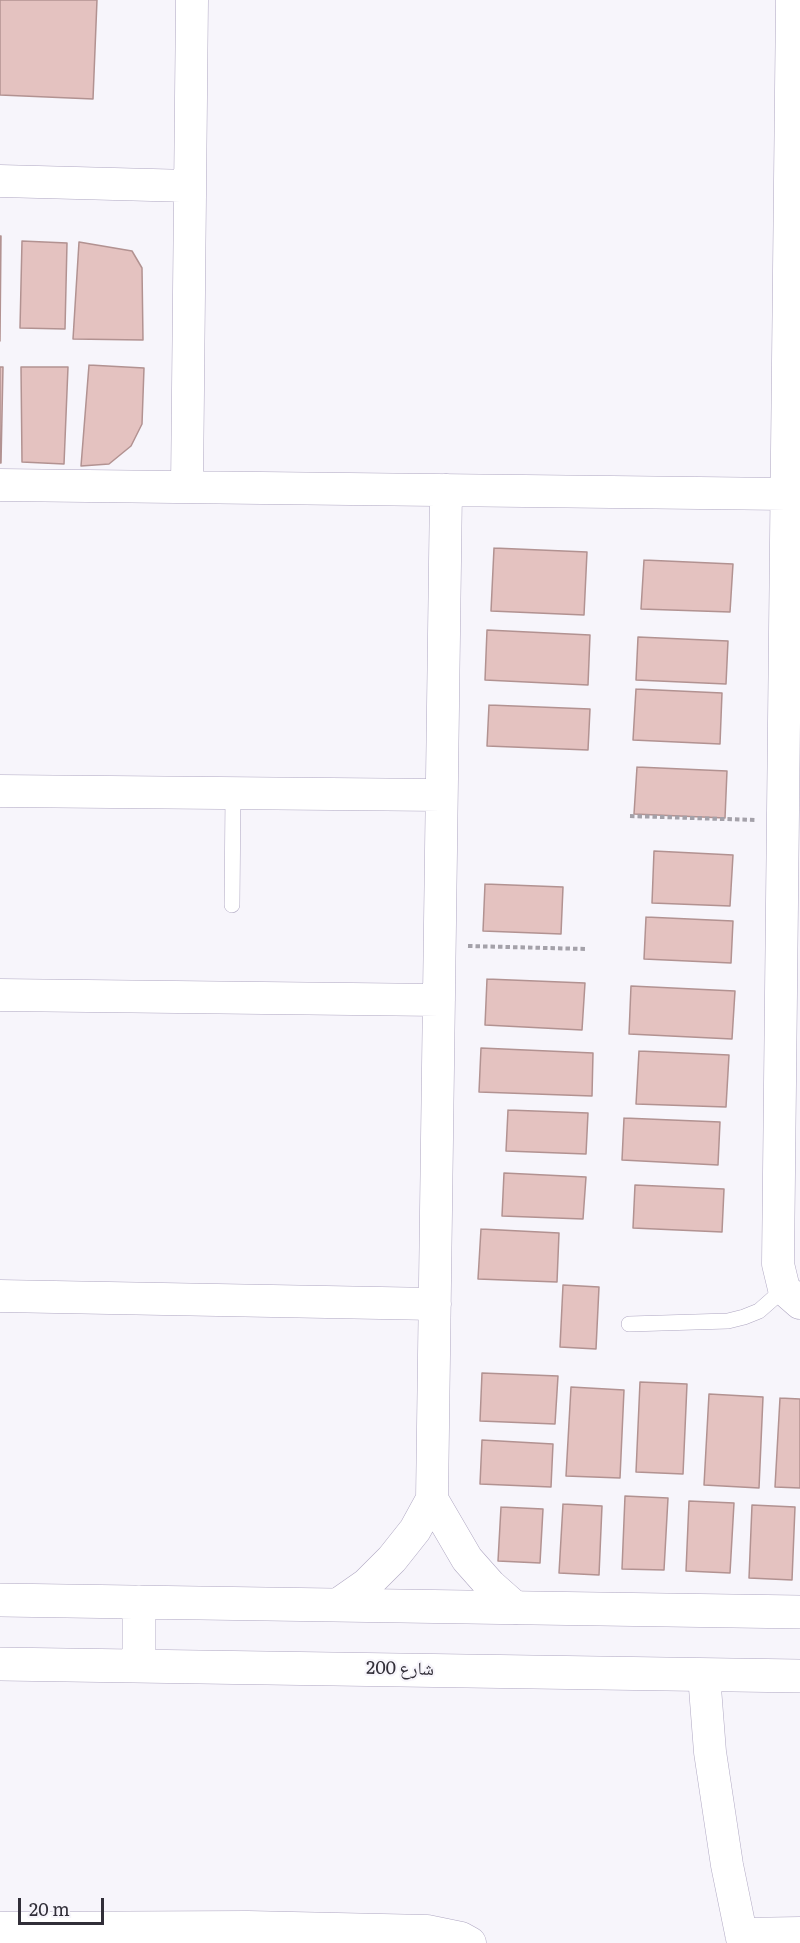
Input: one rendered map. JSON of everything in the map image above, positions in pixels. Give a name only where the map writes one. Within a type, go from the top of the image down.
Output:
[{"type":"street","points":[[187,488],[192,0]]},
{"type":"street","points":[[792,0],[778,1264],[792,1296]]},
{"type":"street","points":[[0,181],[190,186]]},
{"type":"street","points":[[0,485],[786,494]]},
{"type":"street","points":[[337,1605],[367,1584],[392,1559],[415,1530],[432,1499],[446,490]]},
{"type":"street","points":[[0,791],[441,795]]},
{"type":"street","points":[[0,995],[439,1000]]},
{"type":"street","points":[[0,1296],[435,1304]]},
{"type":"street","points":[[432,1499],[467,1559],[490,1585],[516,1608]]},
{"type":"street","points":[[0,1600],[800,1612]]},
{"type":"street","points":[[139,1602],[139,1664]]},
{"type":"street","name":"شارع 200","points":[[0,1664],[139,1664],[800,1676]]},
{"type":"street","points":[[704,1675],[710,1752],[727,1864],[742,1939],[800,1933]]},
{"type":"street","points":[[0,1928],[248,1935],[428,1931],[470,1943]]},
{"type":"lane","points":[[232,905],[233,794]]},
{"type":"lane","points":[[629,1324],[728,1321],[744,1317],[792,1296]]},
{"type":"path","points":[[630,816],[783,821]]},
{"type":"path","points":[[440,945],[587,949]]},
{"type":"building","points":[[0,0],[97,0],[93,99],[0,95]]},
{"type":"building","points":[[0,236],[1,236],[0,341]]},
{"type":"building","points":[[22,241],[67,243],[65,329],[20,328]]},
{"type":"building","points":[[79,242],[132,251],[142,268],[143,340],[73,339]]},
{"type":"building","points":[[89,365],[144,368],[142,424],[131,446],[109,464],[81,466]]},
{"type":"building","points":[[0,367],[3,367],[1,463],[0,463]]},
{"type":"building","points":[[21,367],[68,367],[64,464],[22,462]]},
{"type":"building","points":[[494,548],[587,552],[584,615],[491,611]]},
{"type":"building","points":[[644,560],[733,564],[730,612],[641,609]]},
{"type":"building","points":[[487,630],[590,635],[588,685],[485,680]]},
{"type":"building","points":[[638,637],[728,641],[726,684],[636,680]]},
{"type":"building","points":[[636,689],[722,693],[720,744],[633,740]]},
{"type":"building","points":[[489,705],[590,709],[588,750],[487,746]]},
{"type":"building","points":[[637,767],[727,771],[725,818],[634,814]]},
{"type":"building","points":[[654,851],[733,855],[730,906],[652,903]]},
{"type":"building","points":[[485,884],[563,887],[561,934],[483,931]]},
{"type":"building","points":[[646,917],[733,921],[731,963],[644,959]]},
{"type":"building","points":[[487,979],[585,983],[582,1030],[485,1025]]},
{"type":"building","points":[[631,986],[735,991],[732,1039],[629,1034]]},
{"type":"building","points":[[481,1048],[593,1053],[592,1096],[479,1092]]},
{"type":"building","points":[[639,1051],[729,1055],[726,1107],[636,1104]]},
{"type":"building","points":[[508,1110],[588,1113],[586,1154],[506,1151]]},
{"type":"building","points":[[624,1118],[720,1122],[718,1165],[622,1160]]},
{"type":"building","points":[[504,1173],[586,1177],[583,1219],[502,1216]]},
{"type":"building","points":[[635,1185],[724,1189],[722,1232],[633,1228]]},
{"type":"building","points":[[481,1229],[559,1233],[557,1282],[478,1279]]},
{"type":"building","points":[[563,1285],[599,1287],[596,1349],[560,1347]]},
{"type":"building","points":[[482,1373],[558,1376],[555,1424],[480,1421]]},
{"type":"building","points":[[640,1382],[687,1384],[683,1474],[636,1472]]},
{"type":"building","points":[[571,1387],[624,1390],[620,1478],[566,1476]]},
{"type":"building","points":[[709,1394],[763,1397],[759,1488],[704,1485]]},
{"type":"building","points":[[780,1398],[800,1399],[800,1488],[775,1487]]},
{"type":"building","points":[[482,1440],[553,1444],[551,1487],[480,1484]]},
{"type":"building","points":[[625,1496],[668,1498],[664,1570],[622,1569]]},
{"type":"building","points":[[689,1501],[734,1503],[730,1573],[686,1571]]},
{"type":"building","points":[[563,1504],[602,1506],[599,1575],[559,1573]]},
{"type":"building","points":[[752,1505],[795,1507],[792,1580],[749,1578]]},
{"type":"building","points":[[501,1507],[543,1509],[540,1563],[498,1561]]}]
